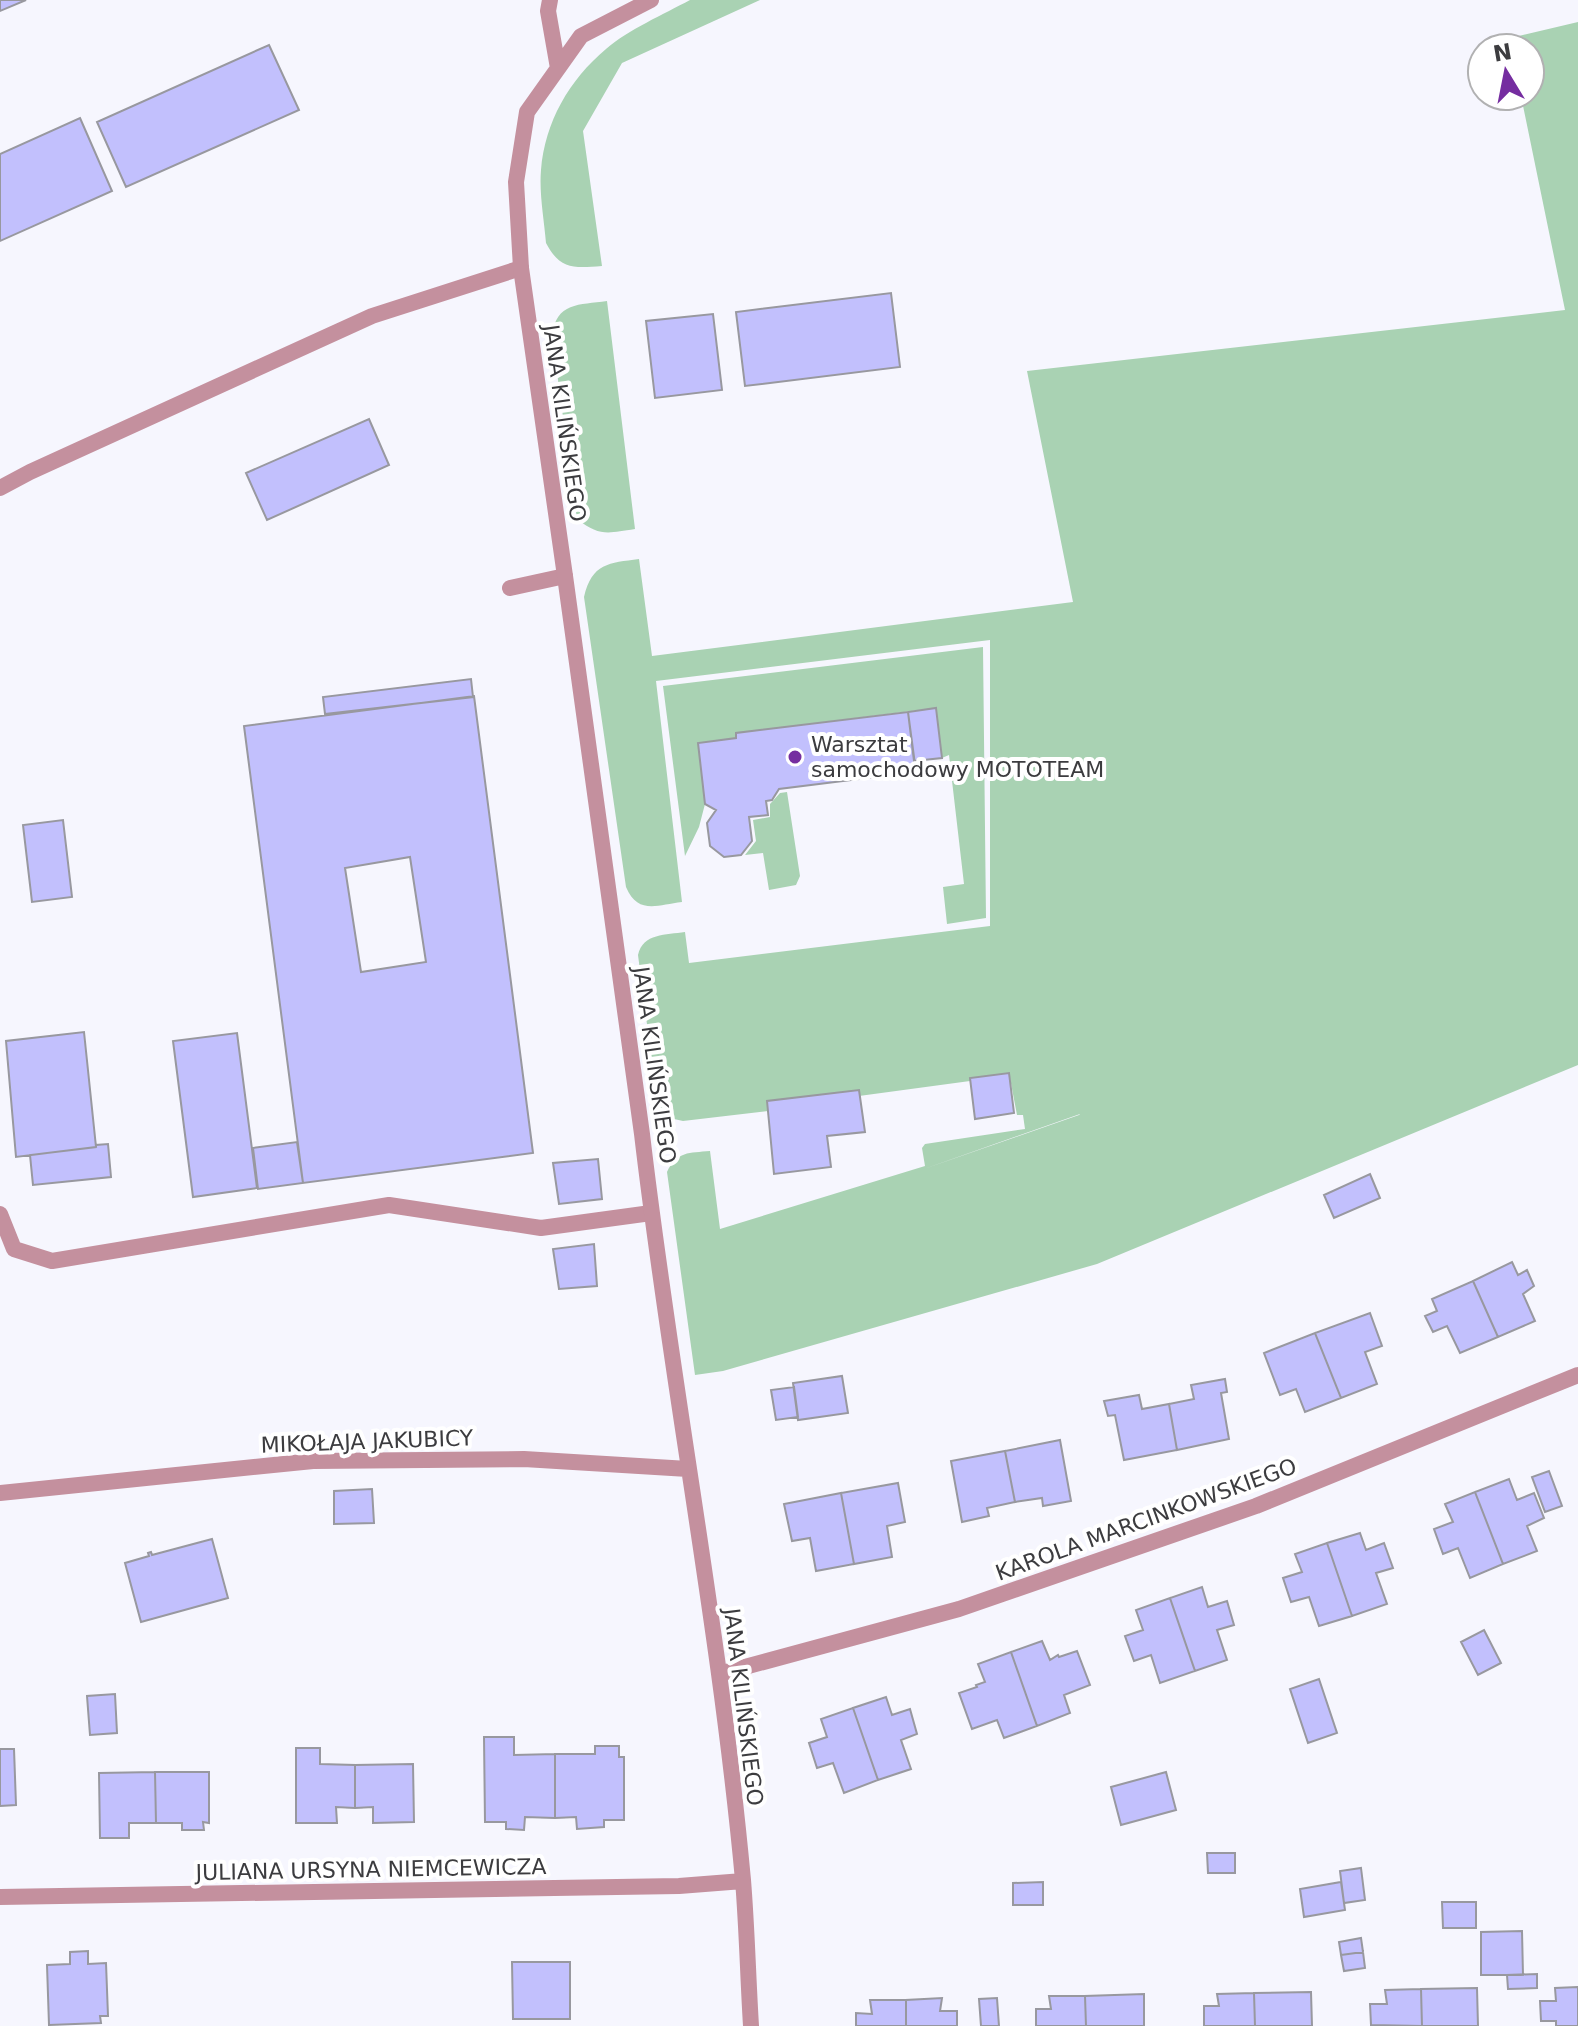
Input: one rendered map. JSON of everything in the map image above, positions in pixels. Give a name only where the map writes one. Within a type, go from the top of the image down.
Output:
[{"type":"street","points":[[550,0],[548,11],[558,68]]},
{"type":"street","points":[[558,68],[581,36],[651,0]]},
{"type":"street","name":"JANA KILIŃSKIEGO","points":[[558,68],[527,112],[516,182],[521,268],[651,1213],[719,1674],[743,1881],[751,2026]]},
{"type":"street","points":[[0,488],[372,316],[521,268]]},
{"type":"street","points":[[510,588],[565,576]]},
{"type":"street","points":[[0,1214],[14,1249],[52,1261],[389,1205],[541,1228],[651,1213]]},
{"type":"street","name":"KAROLA MARCINKOWSKIEGO","points":[[719,1674],[959,1609],[1256,1506],[1578,1375]]},
{"type":"street","name":"MIKOŁAJA JAKUBICY","points":[[0,1493],[313,1461],[524,1459],[688,1469]]},
{"type":"street","name":"JULIANA URSYNA NIEMCEWICZA","points":[[0,1897],[679,1886],[743,1881]]},
{"type":"green space","points":[[690,0],[760,0],[622,63],[583,131],[602,266],[576,267],[562,263],[546,243],[541,197],[543,152],[561,103],[581,74],[606,49],[635,29]]},
{"type":"green space","points":[[1578,22],[1578,1065],[1097,1264],[723,1371],[695,1375],[667,1172],[679,1157],[710,1151],[720,1229],[925,1166],[922,1148],[925,1144],[1025,1129],[1023,1115],[1017,1115],[1009,1073],[859,1096],[859,1090],[767,1101],[768,1111],[683,1121],[665,1117],[658,1109],[638,955],[650,939],[685,932],[689,963],[990,926],[990,640],[656,681],[682,902],[642,905],[636,902],[626,887],[584,597],[592,577],[603,567],[639,559],[652,656],[1073,602],[1027,371],[1565,310],[1524,112],[1546,112],[1546,32],[1536,32]],"holes":[[[1080,1114],[1079,1115],[921,1170]]]},
{"type":"green space","points":[[607,301],[635,529],[611,532],[592,529],[577,519],[552,336],[558,317],[570,307]]},
{"type":"green space","points":[[983,647],[986,918],[947,924],[943,887],[964,884],[949,755],[942,758],[936,708],[736,733],[736,738],[698,743],[705,804],[699,827],[685,856],[663,686]]},
{"type":"green space","points":[[787,792],[800,876],[796,885],[769,890],[763,853],[745,855],[756,841],[753,820],[770,817],[770,804],[780,793]]},
{"type":"building","points":[[0,0],[26,0],[0,11]]},
{"type":"building","points":[[269,45],[299,110],[126,187],[97,122]]},
{"type":"building","points":[[80,118],[112,191],[0,241],[0,154]]},
{"type":"building","points":[[891,293],[900,367],[745,386],[736,312]]},
{"type":"building","points":[[713,314],[722,390],[655,398],[646,321]]},
{"type":"building","points":[[369,419],[389,465],[267,520],[246,473]]},
{"type":"building","points":[[471,679],[473,697],[325,714],[323,697]]},
{"type":"building","points":[[474,696],[533,1153],[303,1183],[244,726]],"holes":[[[410,857],[426,962],[361,972],[345,868]]]},
{"type":"building","points":[[936,708],[942,758],[914,761],[908,712]]},
{"type":"building","points":[[908,712],[916,772],[779,789],[772,800],[766,801],[768,815],[749,817],[752,841],[741,855],[724,857],[710,846],[707,823],[716,810],[705,804],[698,743],[736,738],[736,733]]},
{"type":"building","points":[[63,820],[72,897],[32,902],[23,825]]},
{"type":"building","points":[[84,1032],[96,1147],[16,1157],[6,1041]]},
{"type":"building","points":[[237,1033],[257,1188],[193,1197],[173,1041]]},
{"type":"building","points":[[1009,1073],[1014,1113],[975,1119],[970,1078]]},
{"type":"building","points":[[859,1090],[865,1132],[827,1136],[831,1167],[774,1174],[767,1101]]},
{"type":"building","points":[[297,1142],[303,1183],[258,1189],[253,1148]]},
{"type":"building","points":[[108,1144],[111,1177],[33,1185],[30,1155]]},
{"type":"building","points":[[598,1159],[602,1199],[559,1204],[553,1163]]},
{"type":"building","points":[[1370,1174],[1380,1198],[1334,1218],[1324,1195]]},
{"type":"building","points":[[594,1244],[597,1286],[559,1289],[553,1249]]},
{"type":"building","points":[[1512,1262],[1518,1275],[1527,1270],[1534,1286],[1523,1294],[1535,1321],[1498,1337],[1473,1281]]},
{"type":"building","points":[[1473,1281],[1498,1337],[1460,1353],[1447,1326],[1433,1332],[1425,1316],[1437,1311],[1432,1299]]},
{"type":"building","points":[[1370,1313],[1382,1346],[1365,1352],[1377,1384],[1341,1398],[1315,1333]]},
{"type":"building","points":[[1315,1333],[1341,1398],[1305,1412],[1296,1389],[1280,1395],[1264,1353]]},
{"type":"building","points":[[842,1376],[848,1413],[798,1420],[793,1383]]},
{"type":"building","points":[[1225,1379],[1227,1392],[1221,1393],[1229,1439],[1177,1450],[1169,1404],[1194,1399],[1191,1385]]},
{"type":"building","points":[[794,1387],[798,1417],[776,1420],[771,1390]]},
{"type":"building","points":[[1139,1395],[1142,1409],[1169,1404],[1177,1450],[1124,1460],[1115,1415],[1108,1416],[1104,1401]]},
{"type":"building","points":[[1060,1440],[1071,1501],[1043,1506],[1042,1498],[1015,1502],[1005,1451]]},
{"type":"building","points":[[1005,1451],[1015,1502],[987,1508],[989,1516],[962,1522],[951,1461]]},
{"type":"building","points":[[1549,1471],[1562,1506],[1545,1512],[1532,1477]]},
{"type":"building","points":[[1509,1479],[1517,1500],[1534,1493],[1544,1518],[1527,1526],[1537,1551],[1503,1564],[1475,1492]]},
{"type":"building","points":[[898,1483],[905,1522],[887,1526],[892,1557],[854,1564],[841,1493]]},
{"type":"building","points":[[372,1489],[374,1523],[334,1524],[334,1491]]},
{"type":"building","points":[[1475,1492],[1503,1564],[1470,1578],[1458,1548],[1443,1554],[1434,1529],[1453,1522],[1445,1504]]},
{"type":"building","points":[[841,1493],[854,1564],[816,1571],[810,1538],[792,1541],[784,1504]]},
{"type":"building","points":[[1360,1533],[1366,1550],[1384,1543],[1393,1568],[1376,1573],[1387,1604],[1352,1616],[1327,1543]]},
{"type":"building","points":[[212,1539],[228,1598],[141,1622],[125,1563],[149,1556],[151,1552],[152,1555]]},
{"type":"building","points":[[1327,1543],[1352,1616],[1319,1626],[1309,1597],[1291,1602],[1283,1578],[1302,1572],[1295,1554]]},
{"type":"building","points":[[1202,1587],[1208,1607],[1227,1601],[1234,1625],[1217,1630],[1227,1660],[1195,1671],[1170,1598]]},
{"type":"building","points":[[1170,1598],[1195,1671],[1160,1683],[1151,1655],[1134,1661],[1125,1636],[1143,1630],[1136,1610]]},
{"type":"building","points":[[1484,1630],[1501,1663],[1478,1675],[1461,1642]]},
{"type":"building","points":[[1042,1641],[1050,1660],[1077,1651],[1090,1685],[1064,1695],[1070,1713],[1037,1726],[1011,1652]]},
{"type":"building","points":[[1011,1652],[1037,1726],[1004,1738],[997,1720],[972,1729],[959,1693],[985,1682],[978,1664]]},
{"type":"building","points":[[1319,1679],[1337,1733],[1308,1743],[1290,1689]]},
{"type":"building","points":[[115,1694],[117,1733],[90,1735],[87,1696]]},
{"type":"building","points":[[886,1697],[892,1715],[910,1709],[917,1734],[901,1740],[911,1769],[878,1780],[853,1708]]},
{"type":"building","points":[[853,1708],[878,1780],[844,1793],[833,1763],[817,1768],[809,1743],[827,1737],[821,1719]]},
{"type":"building","points":[[484,1737],[514,1737],[514,1755],[555,1754],[555,1818],[525,1817],[524,1830],[506,1829],[506,1822],[485,1822]]},
{"type":"building","points":[[595,1746],[619,1746],[619,1757],[624,1757],[624,1820],[604,1820],[604,1827],[577,1829],[576,1817],[555,1818],[555,1754],[595,1754]]},
{"type":"building","points":[[296,1748],[320,1748],[320,1764],[355,1765],[355,1808],[336,1807],[337,1823],[296,1823]]},
{"type":"building","points":[[0,1749],[14,1749],[16,1805],[0,1806]]},
{"type":"building","points":[[413,1764],[414,1822],[373,1823],[373,1807],[355,1808],[355,1765]]},
{"type":"building","points":[[155,1772],[209,1772],[209,1823],[203,1822],[204,1830],[182,1830],[182,1823],[156,1823]]},
{"type":"building","points":[[155,1772],[156,1823],[129,1823],[129,1838],[100,1838],[99,1773]]},
{"type":"building","points":[[1166,1772],[1176,1810],[1121,1825],[1111,1787]]},
{"type":"building","points":[[1207,1853],[1235,1853],[1235,1873],[1208,1873]]},
{"type":"building","points":[[1361,1868],[1365,1900],[1344,1903],[1340,1871]]},
{"type":"building","points":[[1043,1882],[1043,1905],[1013,1905],[1013,1883]]},
{"type":"building","points":[[1341,1882],[1345,1910],[1304,1917],[1300,1889]]},
{"type":"building","points":[[1442,1902],[1476,1902],[1476,1928],[1443,1928]]},
{"type":"building","points":[[1522,1931],[1523,1975],[1481,1975],[1481,1932]]},
{"type":"building","points":[[1361,1938],[1363,1952],[1341,1955],[1339,1942]]},
{"type":"building","points":[[88,1951],[88,1964],[106,1963],[108,2016],[100,2016],[101,2023],[49,2025],[47,1965],[70,1964],[70,1952]]},
{"type":"building","points":[[1363,1952],[1365,1968],[1344,1971],[1341,1955]]},
{"type":"building","points":[[512,1962],[570,1962],[570,2019],[513,2019]]},
{"type":"building","points":[[1537,1974],[1537,1988],[1508,1989],[1507,1975]]},
{"type":"building","points":[[1578,1987],[1578,2026],[1556,2026],[1556,2021],[1541,2021],[1540,2001],[1556,2001],[1555,1988]]},
{"type":"building","points":[[1477,1988],[1478,2026],[1422,2026],[1421,1989]]},
{"type":"building","points":[[1421,1989],[1422,2026],[1371,2025],[1370,2004],[1387,2004],[1385,1990]]},
{"type":"building","points":[[1311,1992],[1312,2026],[1255,2026],[1254,1993]]},
{"type":"building","points":[[1254,1993],[1255,2026],[1204,2026],[1204,2006],[1219,2006],[1217,1994]]},
{"type":"building","points":[[1144,1994],[1144,2026],[1086,2026],[1085,1996]]},
{"type":"building","points":[[1049,1996],[1085,1996],[1086,2026],[1036,2026],[1036,2009],[1051,2009]]},
{"type":"building","points":[[942,1998],[940,2011],[957,2011],[957,2026],[906,2026],[906,2000]]},
{"type":"building","points":[[997,1998],[999,2026],[981,2026],[979,1999]]},
{"type":"building","points":[[870,2000],[906,2000],[906,2026],[856,2026],[856,2013],[872,2014]]},
{"type":"place","name":"Warsztat samochodowy MOTOTEAM","points":[[795,757]]}]
